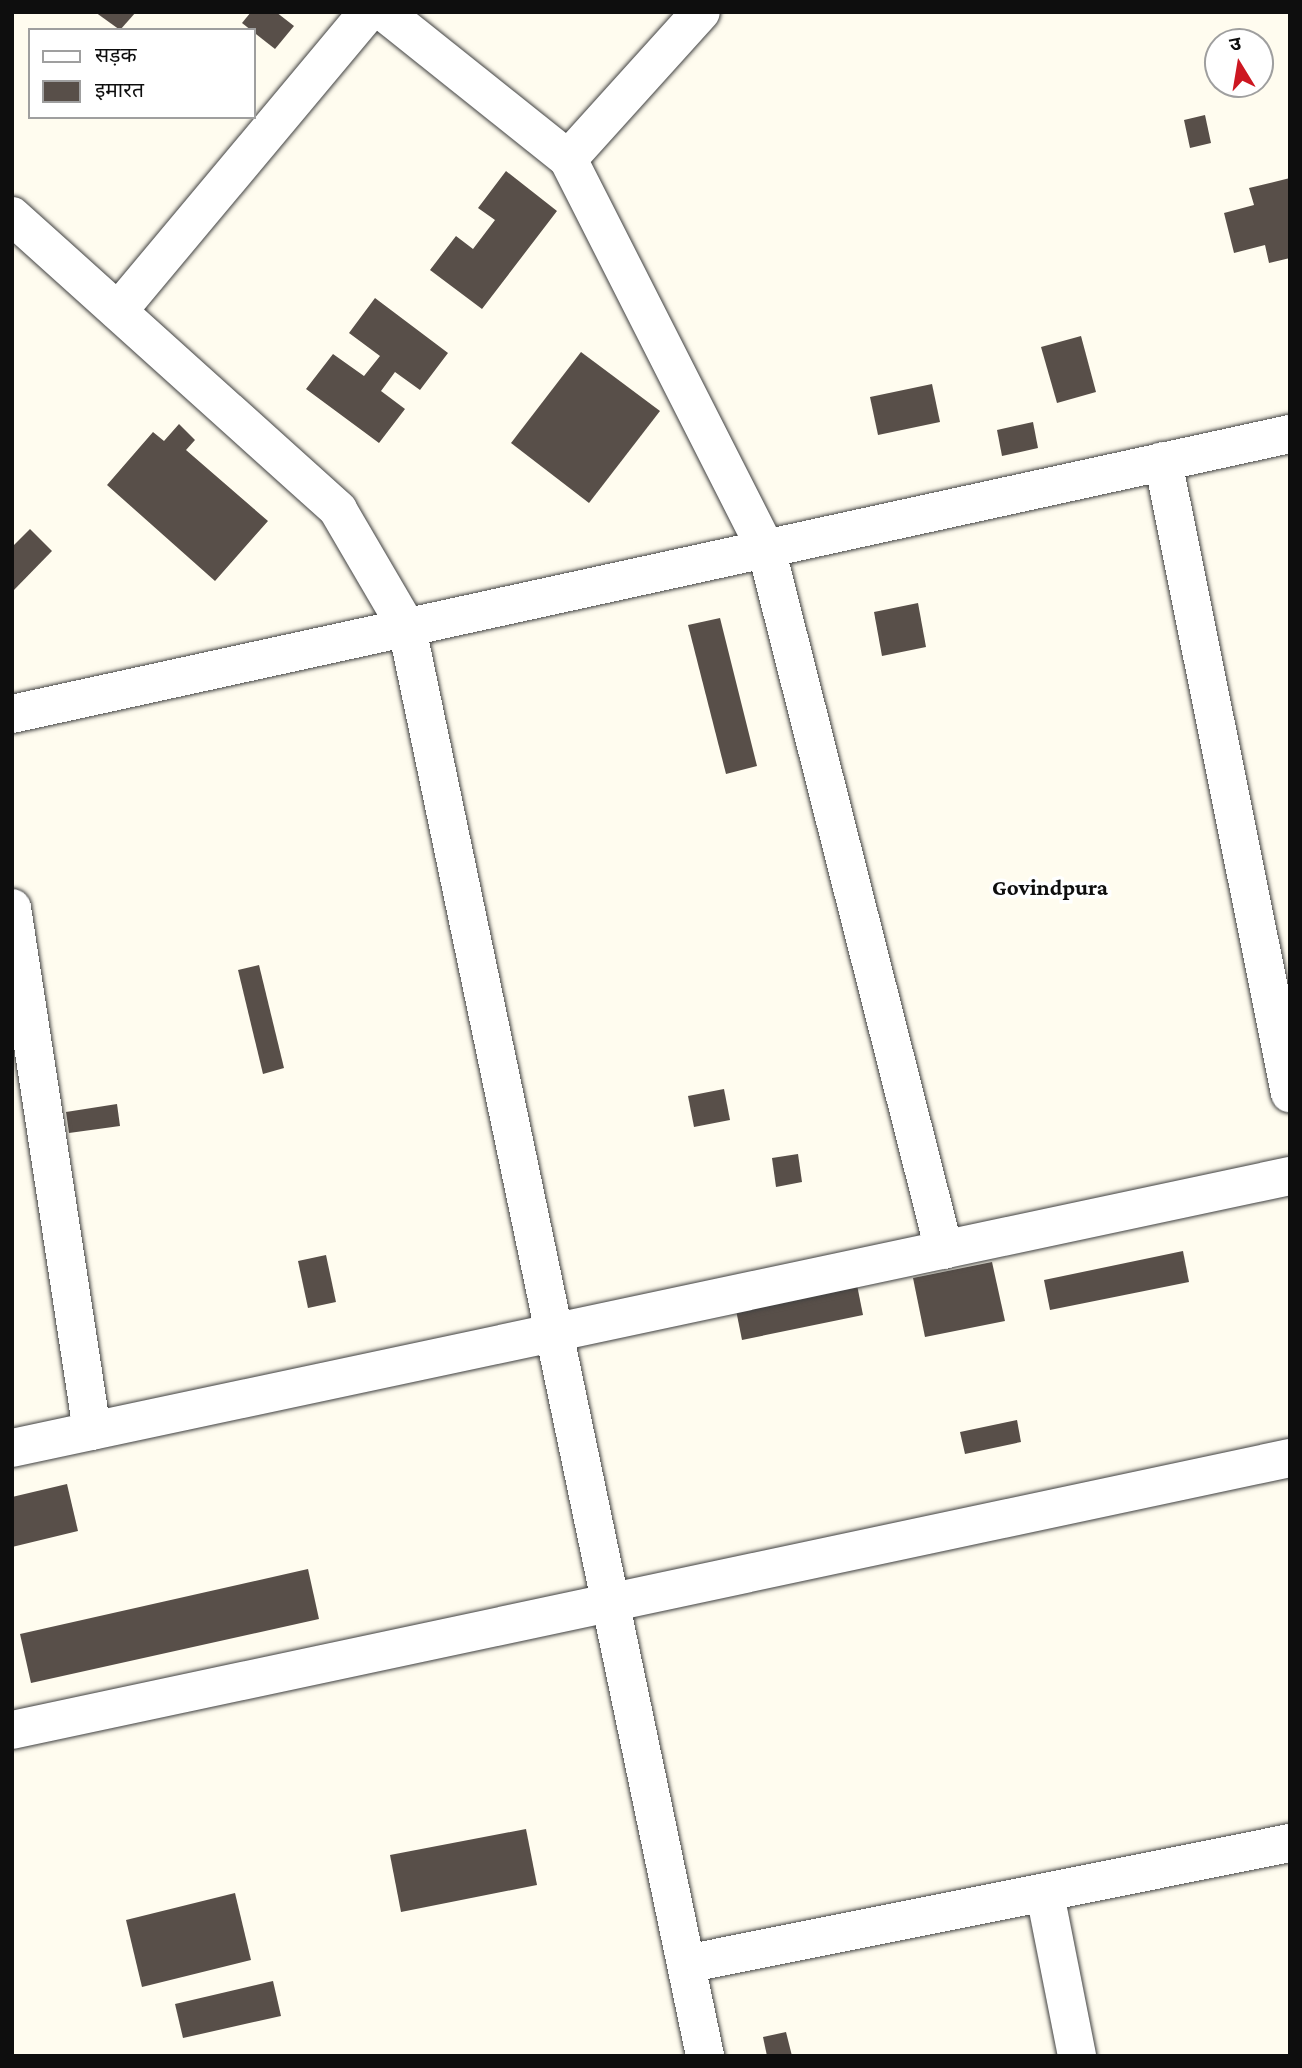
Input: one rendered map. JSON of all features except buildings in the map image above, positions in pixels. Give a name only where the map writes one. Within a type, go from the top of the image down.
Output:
[{"type":"street","points":[[118,311],[368,12]]},
{"type":"street","points":[[384,12],[568,159],[767,552],[944,1250]]},
{"type":"street","points":[[568,159],[701,12]]},
{"type":"street","points":[[12,216],[338,510],[407,628],[705,2056]]},
{"type":"street","points":[[12,714],[767,552],[1290,434]]},
{"type":"street","points":[[1163,461],[1290,1093]]},
{"type":"street","points":[[12,908],[92,1431]]},
{"type":"street","points":[[12,1448],[1290,1176]]},
{"type":"street","points":[[12,1730],[1290,1458]]},
{"type":"street","points":[[686,1964],[1290,1843]]},
{"type":"street","points":[[1045,1894],[1077,2056]]},
{"type":"district","name":"Govindpura","points":[[1050,887]]}]
